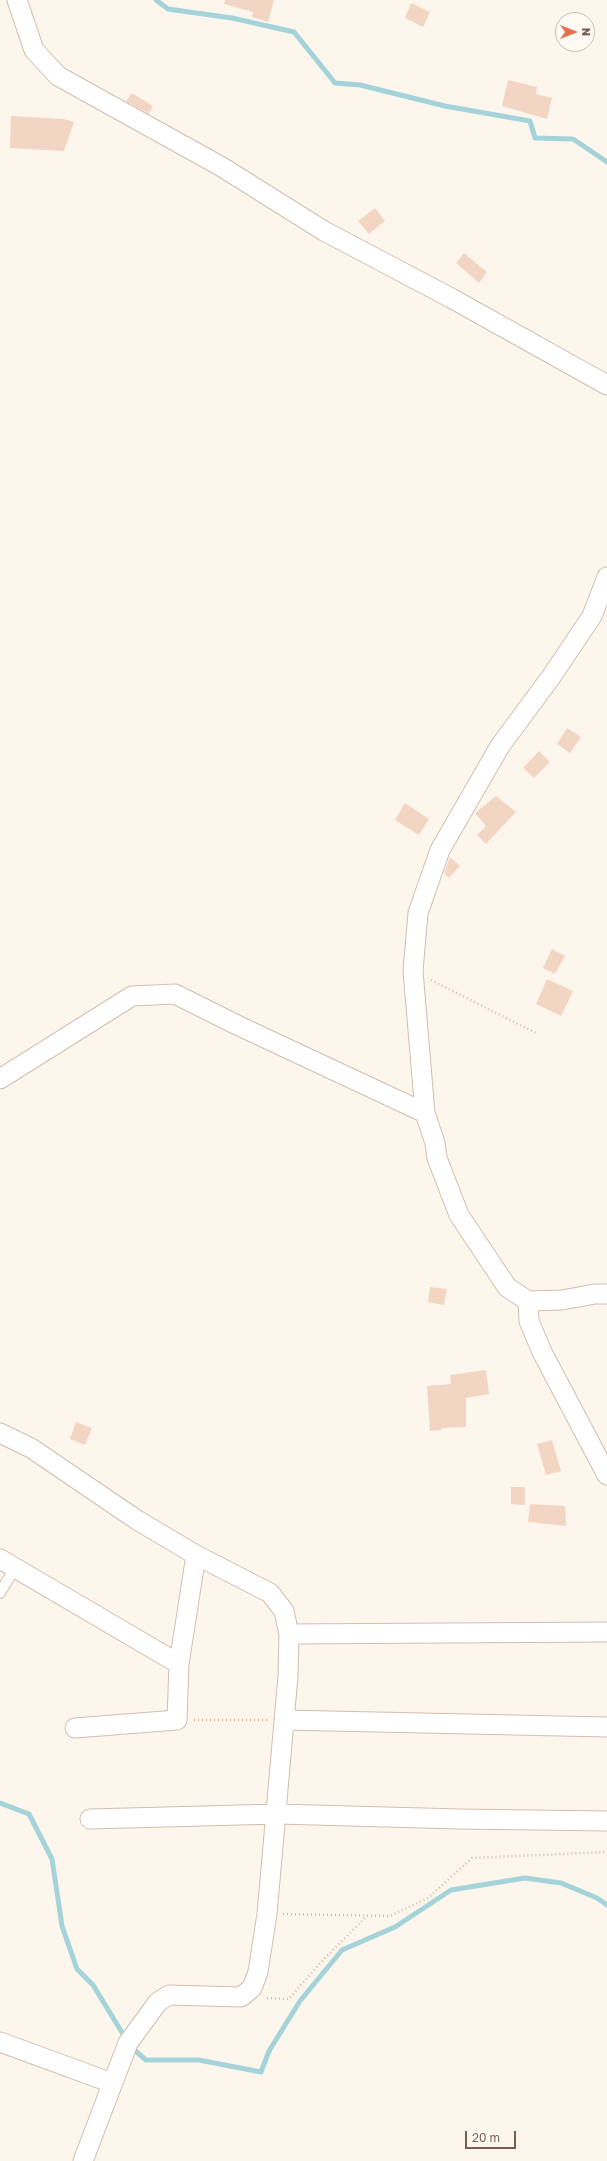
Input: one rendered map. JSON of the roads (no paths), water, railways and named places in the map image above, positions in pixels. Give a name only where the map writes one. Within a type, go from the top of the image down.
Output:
[{"type":"street","points":[[17,0],[34,50],[58,76],[222,166],[324,231],[451,298],[607,386]]},
{"type":"street","points":[[607,577],[592,616],[551,677],[500,746],[440,850],[418,913],[413,971],[425,1113],[435,1143],[437,1158],[459,1215],[507,1287],[528,1301],[562,1300],[595,1294],[607,1294]]},
{"type":"street","points":[[0,1079],[132,996],[175,994],[237,1025],[425,1113]]},
{"type":"street","points":[[528,1301],[529,1321],[542,1352],[607,1475]]},
{"type":"street","points":[[0,1433],[31,1448],[137,1520],[196,1555],[270,1593],[284,1611],[289,1634],[277,1814],[267,1914],[258,1972],[252,1988],[241,1997],[169,1995],[158,2002],[128,2043],[83,2161]]},
{"type":"street","points":[[75,1728],[177,1720],[179,1664],[196,1555]]},
{"type":"street","points":[[8,1564],[179,1664]]},
{"type":"street","points":[[289,1634],[607,1632]]},
{"type":"street","points":[[284,1720],[607,1727]]},
{"type":"street","points":[[90,1819],[277,1814],[607,1821]]},
{"type":"street","points":[[0,2042],[112,2082]]},
{"type":"lane","points":[[0,1593],[8,1564]]},
{"type":"waterway","points":[[156,0],[168,9],[232,18],[294,32],[335,83],[360,85],[445,106],[530,121],[535,138],[573,139],[607,162]]},
{"type":"waterway","points":[[0,1803],[29,1814],[52,1859],[62,1926],[77,1969],[93,1985],[126,2039]]},
{"type":"waterway","points":[[130,2046],[146,2060],[199,2060],[261,2072],[269,2051],[300,2001],[342,1950],[395,1927],[451,1890],[525,1878],[561,1883],[597,1898],[607,1905]]}]
